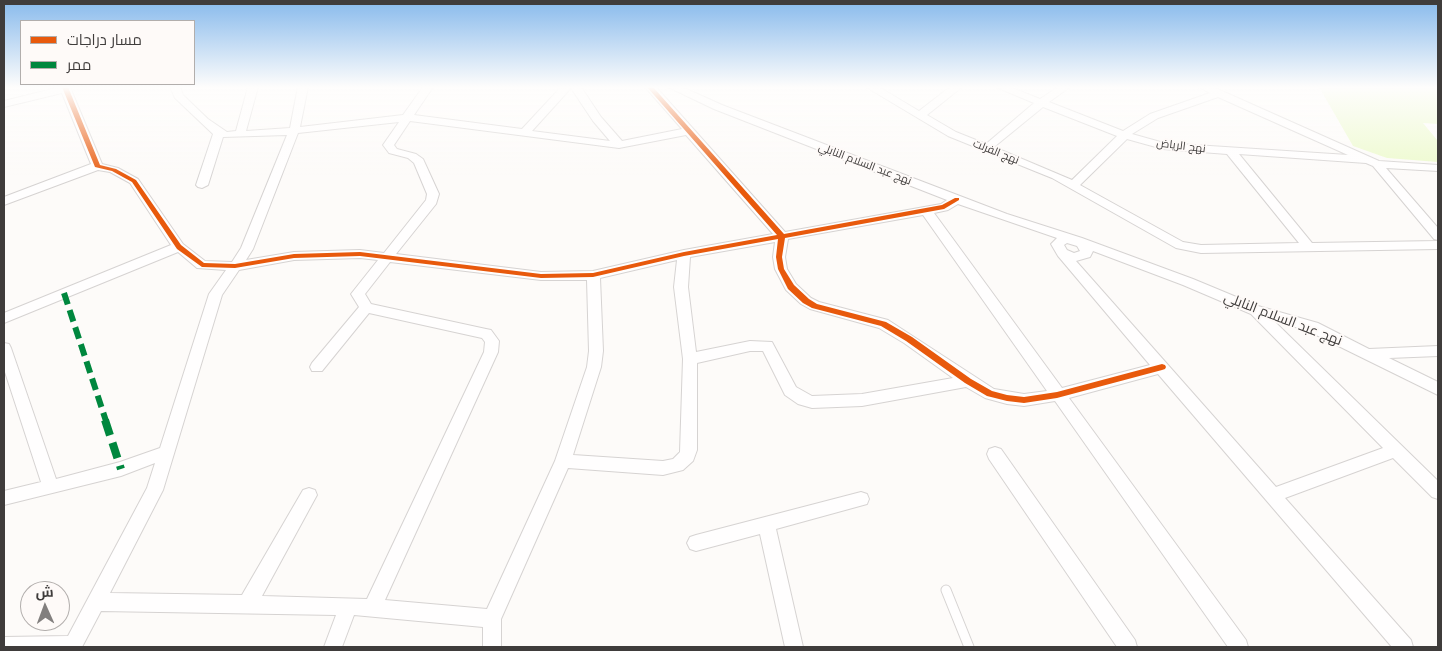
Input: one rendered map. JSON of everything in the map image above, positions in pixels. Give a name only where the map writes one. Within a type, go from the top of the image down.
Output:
[{"type":"street","points":[[77,117],[97,166]]},
{"type":"street","points":[[202,117],[219,133],[240,135],[293,131],[374,120],[409,118],[619,145],[688,131]]},
{"type":"street","points":[[240,135],[245,117]]},
{"type":"street","points":[[4,646],[73,646],[155,490],[216,294],[247,249],[293,131],[296,117]]},
{"type":"street","points":[[525,132],[539,117]]},
{"type":"street","points":[[596,117],[619,145]]},
{"type":"street","points":[[676,117],[782,236],[780,263],[786,280],[797,295],[815,306],[883,324],[909,339],[968,381],[990,394],[1006,398],[1024,400],[1057,395],[1162,367]]},
{"type":"street","name":"نهج عبد السلام النابلي","points":[[744,117],[1003,217],[1123,257],[1254,310],[1313,327],[1438,389]]},
{"type":"street","name":"نهج الفرلت","points":[[922,117],[952,134],[1073,185],[1180,245],[1201,249],[1438,245]]},
{"type":"street","points":[[986,148],[1024,117]]},
{"type":"street","name":"نهج الرياض","points":[[1077,117],[1124,135],[1173,147],[1438,168]]},
{"type":"street","points":[[1073,185],[1124,135],[1152,117]]},
{"type":"street","points":[[1271,117],[1374,162],[1438,236]]},
{"type":"street","points":[[372,608],[491,352],[492,341],[486,334],[366,308],[358,294],[432,200],[433,194],[419,161],[412,156],[393,151],[388,146],[409,118]]},
{"type":"street","points":[[202,185],[219,133]]},
{"type":"street","points":[[1230,152],[1309,247]]},
{"type":"street","points":[[4,201],[97,166],[114,170],[134,181],[179,247],[202,265],[235,266],[294,256],[360,254],[541,276],[592,275],[684,254],[944,207],[957,199]]},
{"type":"street","points":[[926,210],[1239,647]]},
{"type":"street","name":"نهج عبد السلام النابلي","points":[[1003,217],[1039,235],[1061,252],[1074,257],[1104,254],[1123,257]]},
{"type":"street","points":[[1093,288],[1083,256],[1087,250],[1076,240],[1065,239],[1059,242],[1061,252],[1274,495],[1404,647]]},
{"type":"street","points":[[4,318],[179,247]]},
{"type":"street","points":[[563,461],[663,468],[678,465],[690,450],[690,359],[681,287],[684,254]]},
{"type":"street","points":[[492,647],[492,619],[563,461],[594,367],[596,351],[592,275]]},
{"type":"street","points":[[317,367],[366,308]]},
{"type":"street","points":[[1254,310],[1438,492]]},
{"type":"street","points":[[690,359],[750,346],[766,346],[772,351],[790,391],[803,400],[812,402],[862,400],[968,381]]},
{"type":"street","points":[[4,348],[51,487]]},
{"type":"street","points":[[1368,354],[1438,351]]},
{"type":"street","points":[[1274,495],[1395,450]]},
{"type":"street","points":[[4,498],[121,469],[167,452]]},
{"type":"street","points":[[995,454],[1128,647]]},
{"type":"street","points":[[247,605],[309,495]]},
{"type":"street","points":[[696,543],[861,499]]},
{"type":"street","points":[[766,524],[794,647]]},
{"type":"street","points":[[96,602],[348,606],[492,619]]},
{"type":"street","points":[[332,647],[348,606]]},
{"type":"lane","points":[[946,590],[969,647]]},
{"type":"green space","points":[[1337,117],[1438,117],[1438,124],[1423,123],[1438,141],[1438,162],[1387,158],[1353,146]]},
{"type":"marked path","points":[[64,293],[121,469]]},
{"type":"cycle path","points":[[77,117],[97,166],[114,170],[134,181],[179,247],[202,265],[235,266],[294,256],[360,254],[541,276],[593,275],[684,254],[944,207],[957,199]]},
{"type":"cycle path","points":[[677,117],[782,236],[779,257],[781,269],[791,287],[806,301],[815,306],[883,324],[909,339],[968,381],[990,394],[1007,398],[1024,400],[1057,395],[1162,367]]}]
